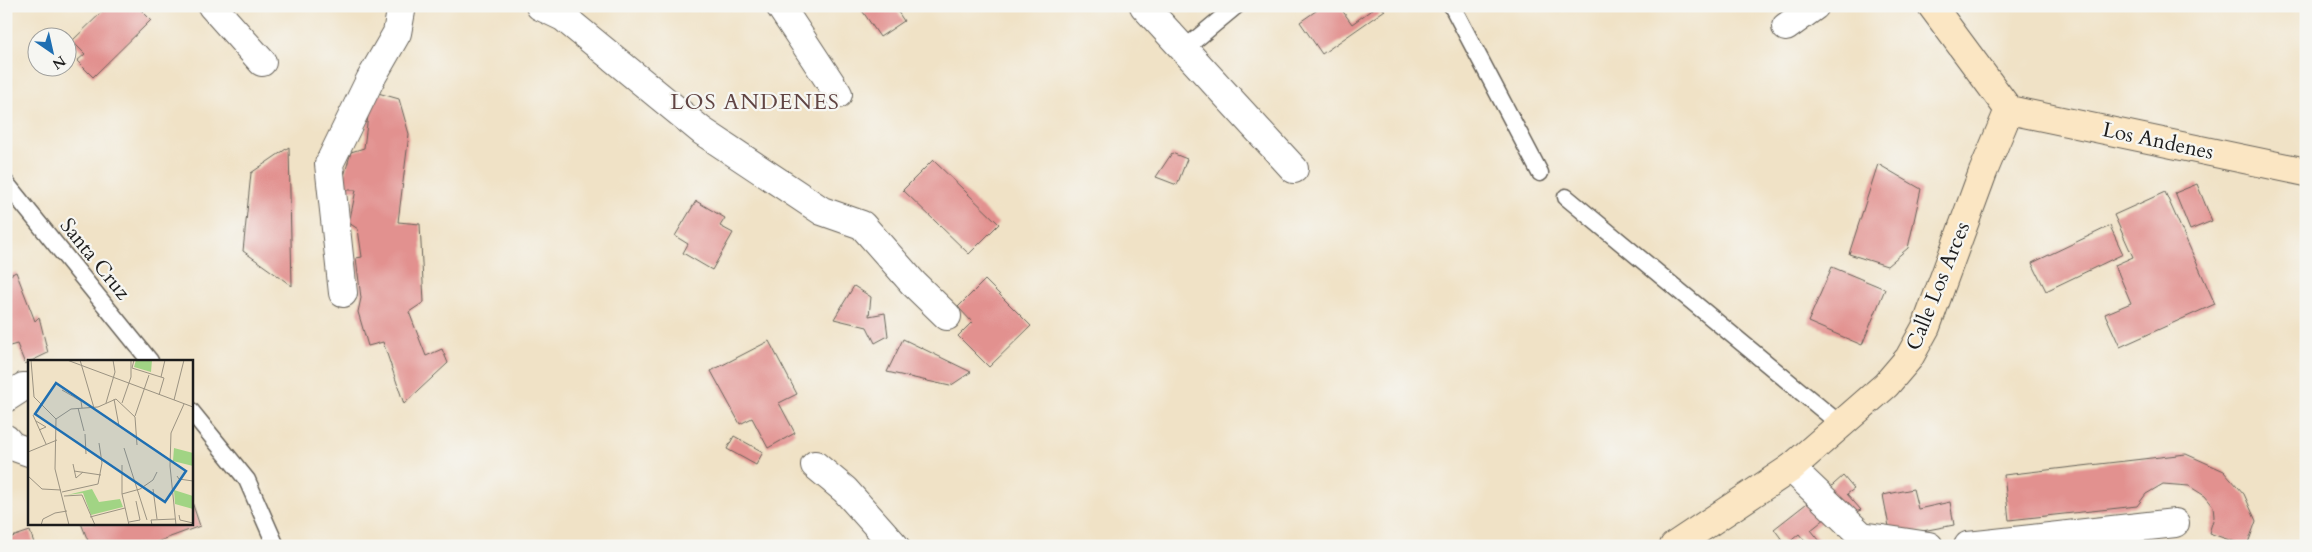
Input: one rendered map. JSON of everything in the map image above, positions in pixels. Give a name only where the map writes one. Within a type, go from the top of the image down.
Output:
[{"type":"street","points":[[212,6],[262,62]]},
{"type":"street","points":[[343,293],[329,164],[370,80],[397,33],[402,6]]},
{"type":"street","points":[[540,6],[563,17],[702,132],[822,211],[862,224],[913,283],[947,316]]},
{"type":"street","points":[[780,6],[838,94]]},
{"type":"street","points":[[1144,6],[1294,169]]},
{"type":"street","points":[[1786,27],[1815,6]]},
{"type":"street","points":[[1932,6],[2009,110]]},
{"type":"street","name":"Los Andenes","points":[[2009,110],[2306,172]]},
{"type":"street","name":"Calle Los Arces","points":[[1674,546],[1791,468],[1886,385],[1909,358],[1926,327],[1983,172],[2009,110]]},
{"type":"street","points":[[6,398],[23,387],[28,388]]},
{"type":"street","points":[[6,439],[12,446],[28,452]]},
{"type":"street","points":[[814,465],[845,490],[896,546]]},
{"type":"street","points":[[1791,468],[1862,536],[1929,546]]},
{"type":"street","points":[[1968,546],[2175,523]]},
{"type":"lane","points":[[1183,50],[1236,6]]},
{"type":"lane","points":[[1452,6],[1540,173]]},
{"type":"lane","name":"Santa Cruz","points":[[6,183],[149,360]]},
{"type":"lane","points":[[1566,197],[1841,424]]},
{"type":"lane","points":[[192,412],[247,480],[276,546]]},
{"type":"building","points":[[108,6],[137,6],[151,20],[93,77],[78,62],[85,54],[78,47],[78,35]]},
{"type":"building","points":[[859,6],[894,6],[904,21],[880,37]]},
{"type":"building","points":[[1323,6],[1339,6],[1352,24],[1377,6],[1385,10],[1322,54],[1300,22]]},
{"type":"building","points":[[371,91],[399,99],[409,134],[398,222],[420,224],[424,302],[409,312],[426,356],[442,349],[448,363],[404,404],[383,342],[368,346],[358,312],[361,298],[356,258],[362,257],[358,229],[349,223],[356,190],[340,190],[351,152],[364,148]]},
{"type":"building","points":[[289,147],[292,286],[243,251],[251,173]]},
{"type":"building","points":[[1172,153],[1187,159],[1177,185],[1156,177]]},
{"type":"building","points":[[933,160],[999,224],[969,254],[903,190]]},
{"type":"building","points":[[1878,164],[1921,189],[1908,248],[1887,266],[1849,254]]},
{"type":"building","points":[[2197,184],[2212,221],[2190,230],[2175,193]]},
{"type":"building","points":[[2165,192],[2215,304],[2120,347],[2105,314],[2131,303],[2115,265],[2133,257],[2114,215]]},
{"type":"building","points":[[696,201],[725,218],[720,226],[733,233],[712,270],[683,253],[688,244],[675,236]]},
{"type":"building","points":[[2110,226],[2123,254],[2046,291],[2032,263]]},
{"type":"building","points":[[1832,267],[1885,289],[1862,345],[1808,322]]},
{"type":"building","points":[[16,272],[35,321],[39,317],[48,353],[33,360],[28,360],[28,363],[25,364],[17,344],[6,347],[6,273],[8,276]]},
{"type":"building","points":[[985,280],[1031,326],[989,367],[958,336],[972,322],[958,307]]},
{"type":"building","points":[[854,286],[871,297],[869,316],[885,313],[888,336],[875,343],[867,327],[834,319]]},
{"type":"building","points":[[903,339],[971,372],[950,386],[887,372]]},
{"type":"building","points":[[769,341],[797,394],[779,403],[795,433],[768,448],[752,418],[740,424],[711,371]]},
{"type":"building","points":[[734,436],[763,452],[756,465],[727,449]]},
{"type":"building","points":[[2186,454],[2224,471],[2244,494],[2256,521],[2247,546],[2209,533],[2214,517],[2213,506],[2205,496],[2189,486],[2163,484],[2146,494],[2137,506],[2009,520],[2004,475]]},
{"type":"building","points":[[1843,476],[1854,489],[1847,494],[1861,510],[1853,513],[1825,492]]},
{"type":"building","points":[[1913,489],[1918,509],[1950,502],[1954,525],[1891,537],[1883,495]]},
{"type":"building","points":[[1811,500],[1826,518],[1811,530],[1824,546],[1809,546],[1799,534],[1786,545],[1774,529]]},
{"type":"building","points":[[192,502],[200,526],[146,546],[90,546],[81,524],[192,524]]},
{"type":"building","points":[[30,531],[35,546],[6,546],[6,539]]},
{"type":"district","name":"LOS ANDENES","points":[[755,102]]}]
